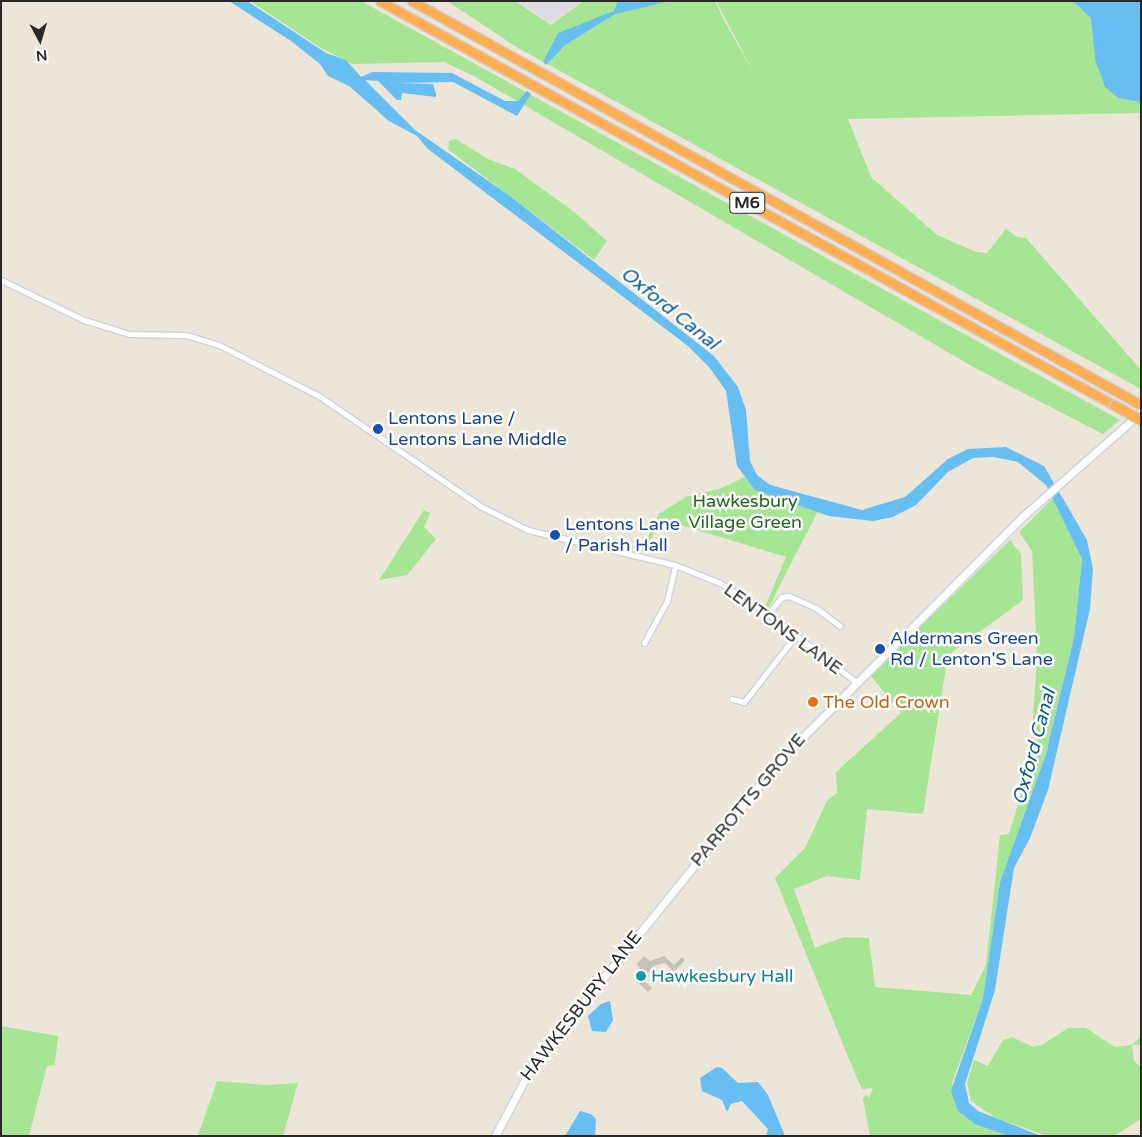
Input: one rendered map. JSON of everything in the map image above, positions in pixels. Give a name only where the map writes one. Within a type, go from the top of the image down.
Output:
[{"type":"highway","name":"M6","points":[[380,1],[1141,420]]},
{"type":"highway","name":"M6","points":[[412,1],[1141,405]]},
{"type":"main road","name":"PARROTTS GROVE","points":[[678,883],[819,718],[1022,517],[1070,472],[1141,412]]},
{"type":"main road","name":"HAWKESBURY LANE","points":[[495,1136],[532,1066],[678,883]]},
{"type":"street","name":"LENTONS LANE","points":[[1,280],[84,320],[129,334],[186,335],[235,353],[319,396],[480,506],[528,530],[675,564],[720,584],[768,614],[856,682]]},
{"type":"street","points":[[644,640],[667,601],[675,564]]},
{"type":"street","points":[[768,614],[782,597],[789,596],[816,608],[840,626]]},
{"type":"street","points":[[732,699],[744,702],[796,635]]},
{"type":"shaded area","points":[[517,1],[582,1],[551,24]]},
{"type":"green space","points":[[250,1],[361,1],[1120,420],[1103,434],[975,368],[474,76],[444,62],[353,64],[321,48]]},
{"type":"green space","points":[[447,1],[515,1],[551,25],[583,1],[715,1],[755,75],[716,1],[1141,1],[1141,113],[848,119],[871,177],[937,235],[976,252],[987,253],[1006,229],[1017,237],[1026,238],[1141,370],[1141,389],[518,48]]},
{"type":"green space","points":[[456,139],[488,159],[515,169],[573,211],[607,241],[594,260],[448,149],[449,141]]},
{"type":"green space","name":"Hawkesbury Village Green","points":[[749,475],[820,507],[769,607],[765,607],[786,557],[667,521],[659,521],[646,550],[650,531],[659,514],[686,497],[722,488]]},
{"type":"green space","points":[[1054,497],[1082,559],[1074,637],[1046,754],[1000,882],[983,998],[952,1083],[962,1115],[1009,1136],[870,1136],[863,1099],[866,1094],[869,1098],[873,1088],[862,1089],[775,878],[805,848],[827,801],[837,793],[836,772],[901,713],[870,675],[1010,540],[1021,554],[1023,600],[948,655],[923,814],[867,809],[860,880],[827,876],[794,889],[815,948],[844,937],[869,938],[875,987],[971,995],[986,965],[1000,835],[1009,834],[1038,737],[1032,733],[1037,656],[1032,551],[1019,532]]},
{"type":"green space","points":[[424,510],[430,513],[424,527],[436,539],[407,575],[379,580]]},
{"type":"green space","points":[[1,1026],[58,1036],[55,1065],[47,1066],[29,1136],[1,1136]]},
{"type":"green space","points":[[1068,1028],[1086,1028],[1115,1047],[1131,1045],[1141,1037],[1141,1045],[1132,1045],[1134,1061],[1141,1067],[1141,1119],[1114,1136],[1047,1136],[996,1118],[971,1101],[967,1083],[974,1060],[988,1066],[1003,1040],[1012,1037],[1033,1047],[1042,1045]]},
{"type":"green space","points":[[217,1081],[267,1085],[298,1083],[283,1136],[198,1136]]},
{"type":"water","points":[[229,1],[247,1],[326,53],[346,60],[361,77],[372,72],[452,73],[505,101],[518,101],[527,91],[531,94],[517,116],[453,82],[397,83],[433,84],[436,97],[402,93],[401,100],[397,100],[378,81],[365,80],[415,130],[510,196],[714,356],[738,387],[746,410],[750,461],[757,475],[770,485],[862,510],[905,497],[948,459],[968,449],[1006,447],[1044,466],[1087,540],[1093,569],[1090,609],[1048,790],[1030,838],[1014,868],[995,990],[965,1084],[969,1103],[978,1111],[1041,1136],[1009,1136],[975,1124],[958,1111],[951,1091],[983,998],[1000,882],[1046,754],[1074,637],[1082,559],[1046,485],[1018,462],[994,457],[973,458],[948,472],[916,505],[893,517],[873,521],[829,516],[755,490],[737,466],[726,391],[710,368],[688,346],[428,149],[417,136],[389,121],[349,86],[328,76],[320,64],[291,41]]},
{"type":"water","points":[[618,1],[670,1],[615,14],[565,45],[546,65],[543,62],[558,33],[614,11]]},
{"type":"water","points":[[1073,1],[1141,1],[1141,102],[1118,98],[1105,87],[1095,59],[1091,18]]},
{"type":"water","points":[[610,1001],[613,1020],[606,1032],[592,1031],[588,1016],[601,1004]]},
{"type":"water","points":[[717,1067],[722,1068],[738,1083],[758,1082],[768,1095],[785,1136],[766,1136],[768,1129],[742,1101],[731,1104],[727,1112],[722,1100],[702,1091],[700,1078]]},
{"type":"water","points":[[580,1111],[591,1114],[596,1119],[595,1136],[565,1136]]},
{"type":"building","name":"Hawkesbury Hall","points":[[644,956],[650,961],[664,956],[674,965],[682,957],[685,960],[674,972],[665,963],[654,966],[642,979],[652,988],[648,992],[634,979],[642,971],[637,964]]},
{"type":"place","name":"Lentons Lane / Lentons Lane Middle","points":[[378,429]]},
{"type":"place","name":"Lentons Lane / Parish Hall","points":[[555,535]]},
{"type":"place","name":"Aldermans Green Rd / Lenton'S Lane","points":[[880,649]]},
{"type":"place","name":"The Old Crown","points":[[813,702]]},
{"type":"place","name":"Hawkesbury Hall","points":[[641,976]]},
{"type":"water label","name":"Oxford Canal","points":[[669,309]]},
{"type":"water label","name":"Oxford Canal","points":[[1035,747]]}]
